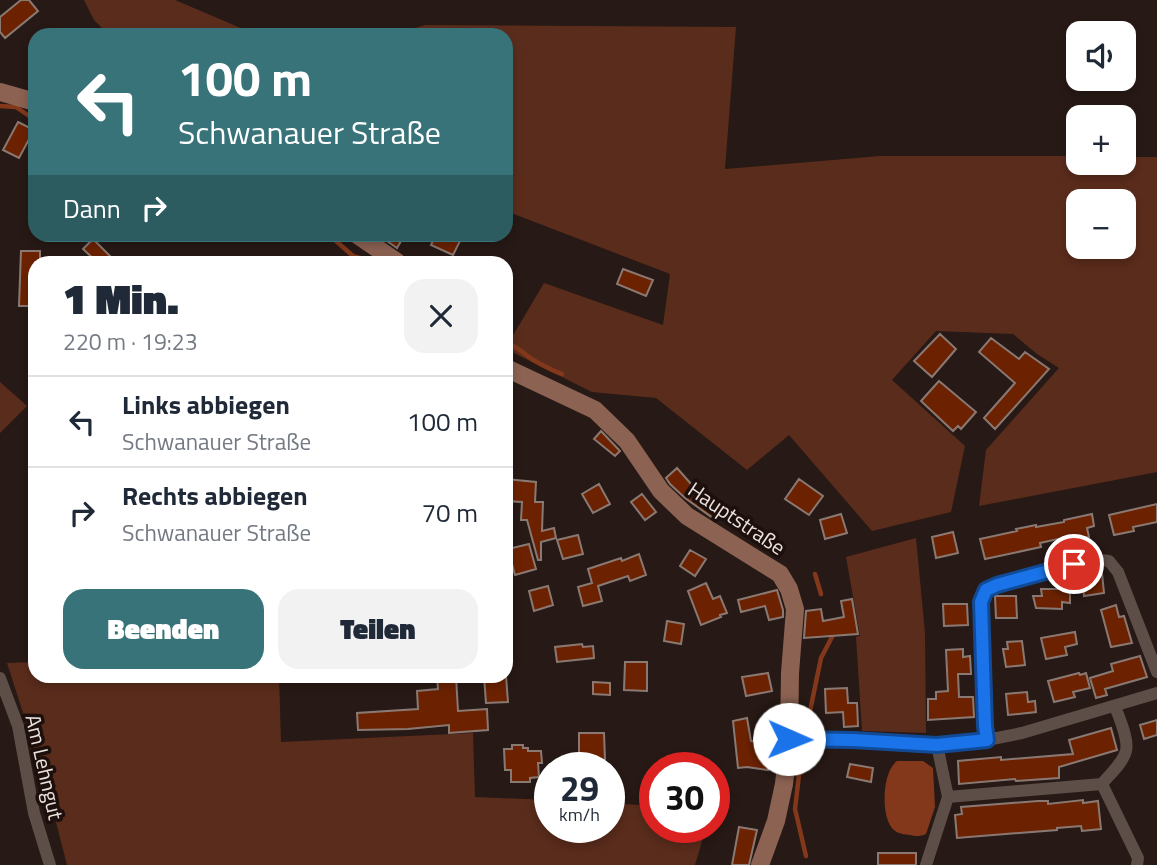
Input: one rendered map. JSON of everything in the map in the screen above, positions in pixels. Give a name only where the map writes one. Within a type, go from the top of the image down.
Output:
[{"type":"street","points":[[0,92],[28,100]]},
{"type":"street","points":[[368,242],[388,256]]},
{"type":"street","name":"Hauptstraße","points":[[513,371],[595,410],[627,441],[661,491],[687,516],[780,575],[789,589],[795,610],[790,673],[792,740],[778,809],[760,865]]},
{"type":"street","points":[[987,740],[981,602],[986,590],[997,585],[1093,559],[1109,561],[1118,572],[1157,672]]},
{"type":"street","name":"Am Lehngut","points":[[0,678],[18,726],[34,814],[50,865]]},
{"type":"street","points":[[792,740],[853,740],[937,745],[987,740],[1021,733],[1157,692]]},
{"type":"street","points":[[948,797],[1102,784],[1126,751],[1125,732],[1115,706]]},
{"type":"street","points":[[926,865],[948,797],[937,745]]},
{"type":"street","points":[[1102,784],[1139,858],[1137,865]]},
{"type":"shaded area","points":[[84,0],[175,0],[241,28],[102,28],[94,20]]},
{"type":"shaded area","points":[[425,25],[736,27],[725,169],[880,156],[1066,156],[1066,175],[1136,175],[1136,157],[1157,157],[1157,472],[979,506],[986,450],[1059,368],[1013,334],[936,331],[892,380],[965,446],[951,512],[872,531],[789,435],[747,470],[656,398],[592,392],[513,352],[513,335],[544,283],[663,325],[670,274],[513,214],[513,28],[415,28]]},
{"type":"shaded area","points":[[0,382],[27,406],[0,433]]},
{"type":"shaded area","points":[[916,538],[925,633],[926,733],[862,731],[856,637],[860,636],[846,557]]},
{"type":"shaded area","points":[[28,662],[28,683],[279,683],[281,742],[473,733],[475,797],[534,799],[534,843],[625,843],[625,804],[639,805],[639,843],[702,843],[695,865],[67,865],[47,787],[7,663]]},
{"type":"shaded area","points":[[897,761],[923,761],[933,768],[935,807],[924,835],[898,833],[887,818],[886,782],[892,766]]},
{"type":"building","points":[[21,0],[29,0],[38,11],[5,38],[0,32],[0,17]]},
{"type":"building","points":[[18,122],[28,127],[28,141],[19,158],[3,150]]},
{"type":"building","points":[[90,242],[96,242],[110,256],[91,256],[83,249]]},
{"type":"building","points":[[388,242],[400,242],[397,248]]},
{"type":"building","points":[[432,242],[460,242],[453,255],[431,245]]},
{"type":"building","points":[[21,251],[40,251],[40,256],[28,256],[28,306],[19,306]]},
{"type":"building","points":[[623,269],[653,280],[646,296],[617,284]]},
{"type":"building","points":[[940,334],[956,349],[932,377],[914,361]]},
{"type":"building","points":[[991,338],[1019,359],[1025,352],[1049,369],[995,429],[984,418],[1015,383],[979,352]]},
{"type":"building","points":[[939,381],[976,412],[961,429],[958,426],[953,431],[921,401]]},
{"type":"building","points":[[601,431],[620,451],[615,456],[594,439]]},
{"type":"building","points":[[677,468],[705,500],[709,495],[726,509],[717,521],[670,484],[666,478]]},
{"type":"building","points":[[799,479],[823,496],[809,515],[785,499]]},
{"type":"building","points":[[513,480],[536,482],[535,502],[543,502],[542,531],[554,528],[556,538],[541,542],[541,560],[538,560],[527,520],[521,520],[522,502],[513,501]]},
{"type":"building","points":[[599,484],[610,504],[593,513],[582,494]]},
{"type":"building","points":[[642,494],[656,512],[645,520],[631,502]]},
{"type":"building","points":[[1157,504],[1157,522],[1133,527],[1134,531],[1114,535],[1109,515]]},
{"type":"building","points":[[841,514],[847,533],[825,539],[820,520]]},
{"type":"building","points":[[1092,514],[1094,526],[1087,528],[1089,537],[1068,542],[1067,537],[1040,543],[1041,547],[985,559],[980,539]]},
{"type":"building","points":[[953,532],[958,553],[936,558],[932,537]]},
{"type":"building","points":[[578,535],[583,554],[563,559],[557,540]]},
{"type":"building","points":[[529,544],[536,569],[515,575],[513,548]]},
{"type":"building","points":[[690,550],[706,559],[695,576],[680,566]]},
{"type":"building","points":[[639,554],[646,575],[630,581],[628,576],[598,586],[602,601],[583,606],[578,587],[592,583],[588,569]]},
{"type":"building","points":[[1102,573],[1104,593],[1084,596],[1081,575]]},
{"type":"building","points":[[706,583],[713,599],[720,596],[727,613],[701,625],[688,591]]},
{"type":"building","points":[[548,586],[553,605],[534,611],[529,591]]},
{"type":"building","points":[[1041,589],[1070,589],[1070,603],[1062,602],[1062,609],[1036,608],[1033,596],[1042,596]]},
{"type":"building","points":[[777,590],[783,617],[769,620],[765,606],[741,612],[738,600]]},
{"type":"building","points":[[995,596],[1016,596],[1017,618],[996,618]]},
{"type":"building","points":[[852,599],[858,634],[804,638],[806,611],[821,609],[823,621],[844,617],[841,601]]},
{"type":"building","points":[[943,604],[967,604],[968,625],[944,626]]},
{"type":"building","points":[[1116,605],[1119,617],[1124,616],[1132,643],[1111,647],[1101,610]]},
{"type":"building","points":[[667,621],[684,624],[681,644],[664,641]]},
{"type":"building","points":[[1075,632],[1077,644],[1065,647],[1067,655],[1046,659],[1041,638]]},
{"type":"building","points":[[1022,641],[1025,665],[1006,667],[1003,649],[1008,649],[1007,642]]},
{"type":"building","points":[[582,644],[583,647],[593,646],[594,658],[557,662],[555,647]]},
{"type":"building","points":[[963,649],[963,657],[970,656],[971,674],[958,674],[959,697],[973,697],[974,717],[928,720],[928,699],[936,699],[936,692],[948,691],[946,650]]},
{"type":"building","points":[[1140,656],[1147,677],[1105,689],[1107,695],[1096,698],[1090,678],[1113,671],[1111,664]]},
{"type":"building","points":[[625,662],[647,662],[647,691],[624,690]]},
{"type":"building","points":[[768,673],[772,691],[746,696],[742,677]]},
{"type":"building","points":[[1086,673],[1090,688],[1073,692],[1075,697],[1054,702],[1048,681]]},
{"type":"building","points":[[593,682],[610,683],[610,695],[593,694]]},
{"type":"building","points":[[438,683],[456,683],[458,711],[487,709],[488,730],[449,733],[449,725],[358,730],[357,713],[418,709],[417,691],[438,689]]},
{"type":"building","points":[[485,683],[507,683],[508,702],[486,703]]},
{"type":"building","points":[[847,688],[848,703],[857,703],[858,726],[844,727],[843,712],[826,713],[825,689]]},
{"type":"building","points":[[1027,692],[1028,702],[1035,701],[1036,712],[1008,715],[1006,694]]},
{"type":"building","points":[[747,718],[751,741],[772,743],[768,770],[738,768],[733,721]]},
{"type":"building","points":[[1157,720],[1157,735],[1144,739],[1140,725]]},
{"type":"building","points":[[1111,728],[1117,750],[1059,767],[1059,778],[959,784],[958,761],[1073,754],[1069,740]]},
{"type":"building","points":[[579,733],[604,733],[605,752],[579,752]]},
{"type":"building","points":[[512,745],[523,745],[528,751],[541,751],[534,752],[534,778],[530,778],[530,782],[511,782],[511,770],[505,770],[504,749],[512,749]]},
{"type":"building","points":[[850,764],[873,768],[871,782],[847,777]]},
{"type":"building","points":[[1083,800],[1083,803],[1098,801],[1101,829],[1082,831],[1081,826],[957,838],[955,815],[962,814],[961,807]]},
{"type":"building","points":[[739,827],[757,830],[749,865],[732,865]]},
{"type":"building","points":[[878,853],[916,853],[916,865],[878,865]]},
{"type":"waterway","points":[[0,106],[16,107],[28,115]]},
{"type":"waterway","points":[[337,242],[353,256]]},
{"type":"waterway","points":[[513,346],[538,363],[562,374]]},
{"type":"waterway","points":[[815,574],[821,594]]},
{"type":"waterway","points":[[806,856],[795,809],[802,750],[821,658],[832,637]]},
{"type":"route","points":[[789,739],[937,745],[987,740],[981,637],[981,602],[986,590],[1074,564]]}]
